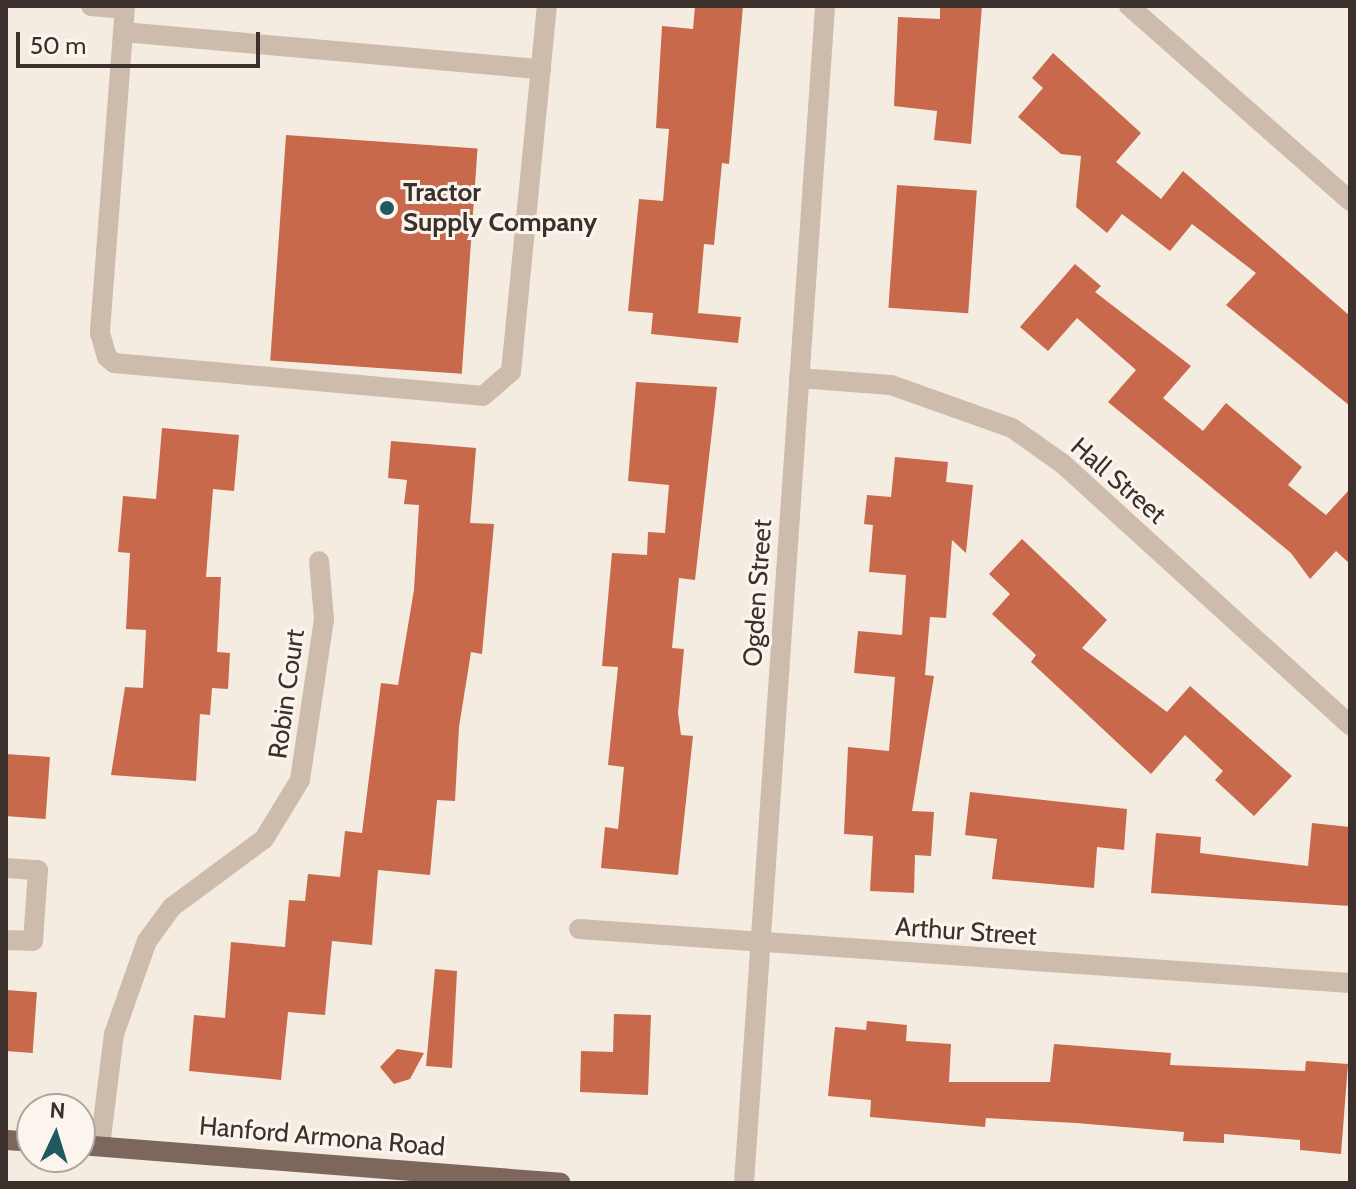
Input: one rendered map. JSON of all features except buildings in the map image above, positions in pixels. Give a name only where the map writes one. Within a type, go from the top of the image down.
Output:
[{"type":"main road","name":"Hanford Armona Road","points":[[96,1146],[332,1173],[560,1183]]},
{"type":"street","points":[[91,6],[124,7],[100,333],[107,357],[114,363],[483,396],[511,372],[547,6]]},
{"type":"street","name":"Ogden Street","points":[[744,1183],[825,6]]},
{"type":"street","points":[[1129,6],[1350,201]]},
{"type":"street","points":[[123,32],[541,69]]},
{"type":"street","name":"Hall Street","points":[[799,378],[891,385],[1012,428],[1063,464],[1350,725]]},
{"type":"street","name":"Robin Court","points":[[96,1117],[114,1034],[147,941],[172,907],[264,839],[300,780],[324,619],[319,561]]},
{"type":"street","points":[[6,868],[38,870],[33,941],[6,940]]},
{"type":"street","name":"Arthur Street","points":[[579,929],[1350,983]]},
{"type":"place","name":"Tractor Supply Company","points":[[387,208]]}]
